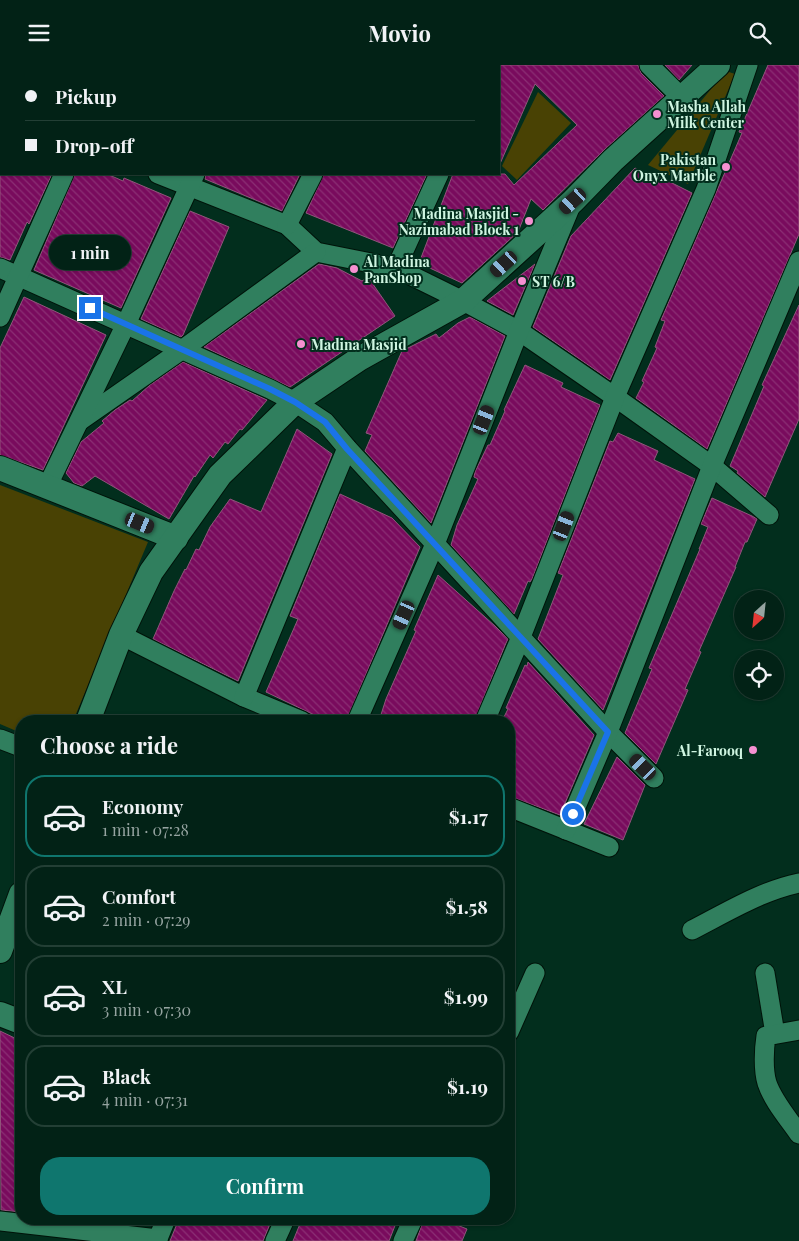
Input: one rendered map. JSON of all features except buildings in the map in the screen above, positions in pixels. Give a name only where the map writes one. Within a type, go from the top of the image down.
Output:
[{"type":"street","points":[[649,65],[682,98]]},
{"type":"street","points":[[90,715],[120,635],[151,572],[220,475],[295,402],[359,359],[463,301],[573,201],[613,160],[718,65]]},
{"type":"street","points":[[488,715],[521,637],[615,397],[706,189],[748,65]]},
{"type":"street","points":[[0,317],[64,175]]},
{"type":"street","points":[[164,175],[192,180],[287,225],[316,252],[396,269],[463,301],[519,331],[712,467],[769,515]]},
{"type":"street","points":[[287,225],[312,175]]},
{"type":"street","points":[[396,269],[439,175]]},
{"type":"street","points":[[47,487],[126,324],[192,180]]},
{"type":"street","points":[[360,715],[435,544],[519,331],[573,201]]},
{"type":"street","points":[[79,421],[184,349],[316,252]]},
{"type":"street","points":[[566,831],[608,732],[712,467],[799,261]]},
{"type":"street","points":[[0,268],[184,349],[295,402],[325,422],[347,449],[608,732],[654,778]]},
{"type":"street","points":[[244,697],[347,449]]},
{"type":"street","points":[[0,468],[176,538]]},
{"type":"street","points":[[120,635],[244,697],[288,715]]},
{"type":"street","points":[[0,739],[15,745]]},
{"type":"street","points":[[515,810],[609,847]]},
{"type":"street","points":[[692,930],[759,896],[781,887],[799,883]]},
{"type":"street","points":[[0,951],[15,910]]},
{"type":"street","points":[[515,1019],[535,973]]},
{"type":"street","points":[[765,973],[775,1034]]},
{"type":"street","points":[[0,1014],[15,1020]]},
{"type":"street","points":[[799,1030],[766,1036],[765,1043],[767,1082],[799,1134]]},
{"type":"street","points":[[0,1221],[15,1222]]},
{"type":"street","points":[[44,1225],[99,1230],[158,1240],[164,1225]]},
{"type":"street","points":[[275,1241],[282,1225]]},
{"type":"street","points":[[403,1241],[410,1225]]},
{"type":"shaded area","points":[[726,71],[735,74],[688,184],[648,165]]},
{"type":"shaded area","points":[[538,92],[571,123],[517,180],[502,166]]},
{"type":"shaded area","points":[[0,485],[148,542],[76,715],[15,715],[15,730],[0,724]]},
{"type":"place","name":"Masha Allah Milk Center","points":[[657,114]]},
{"type":"place","name":"Pakistan Onyx Marble","points":[[726,167]]},
{"type":"place","name":"Madina Masjid - Nazimabad Block 1","points":[[529,221]]},
{"type":"place","name":"Al Madina PanShop","points":[[354,269]]},
{"type":"place","name":"ST 6/B","points":[[522,281]]},
{"type":"place","name":"Madina Masjid","points":[[301,344]]},
{"type":"place","name":"Al-Farooq","points":[[753,750]]},
{"type":"route","points":[[90,308],[270,389],[295,402],[325,422],[347,449],[608,732],[573,814]]}]
